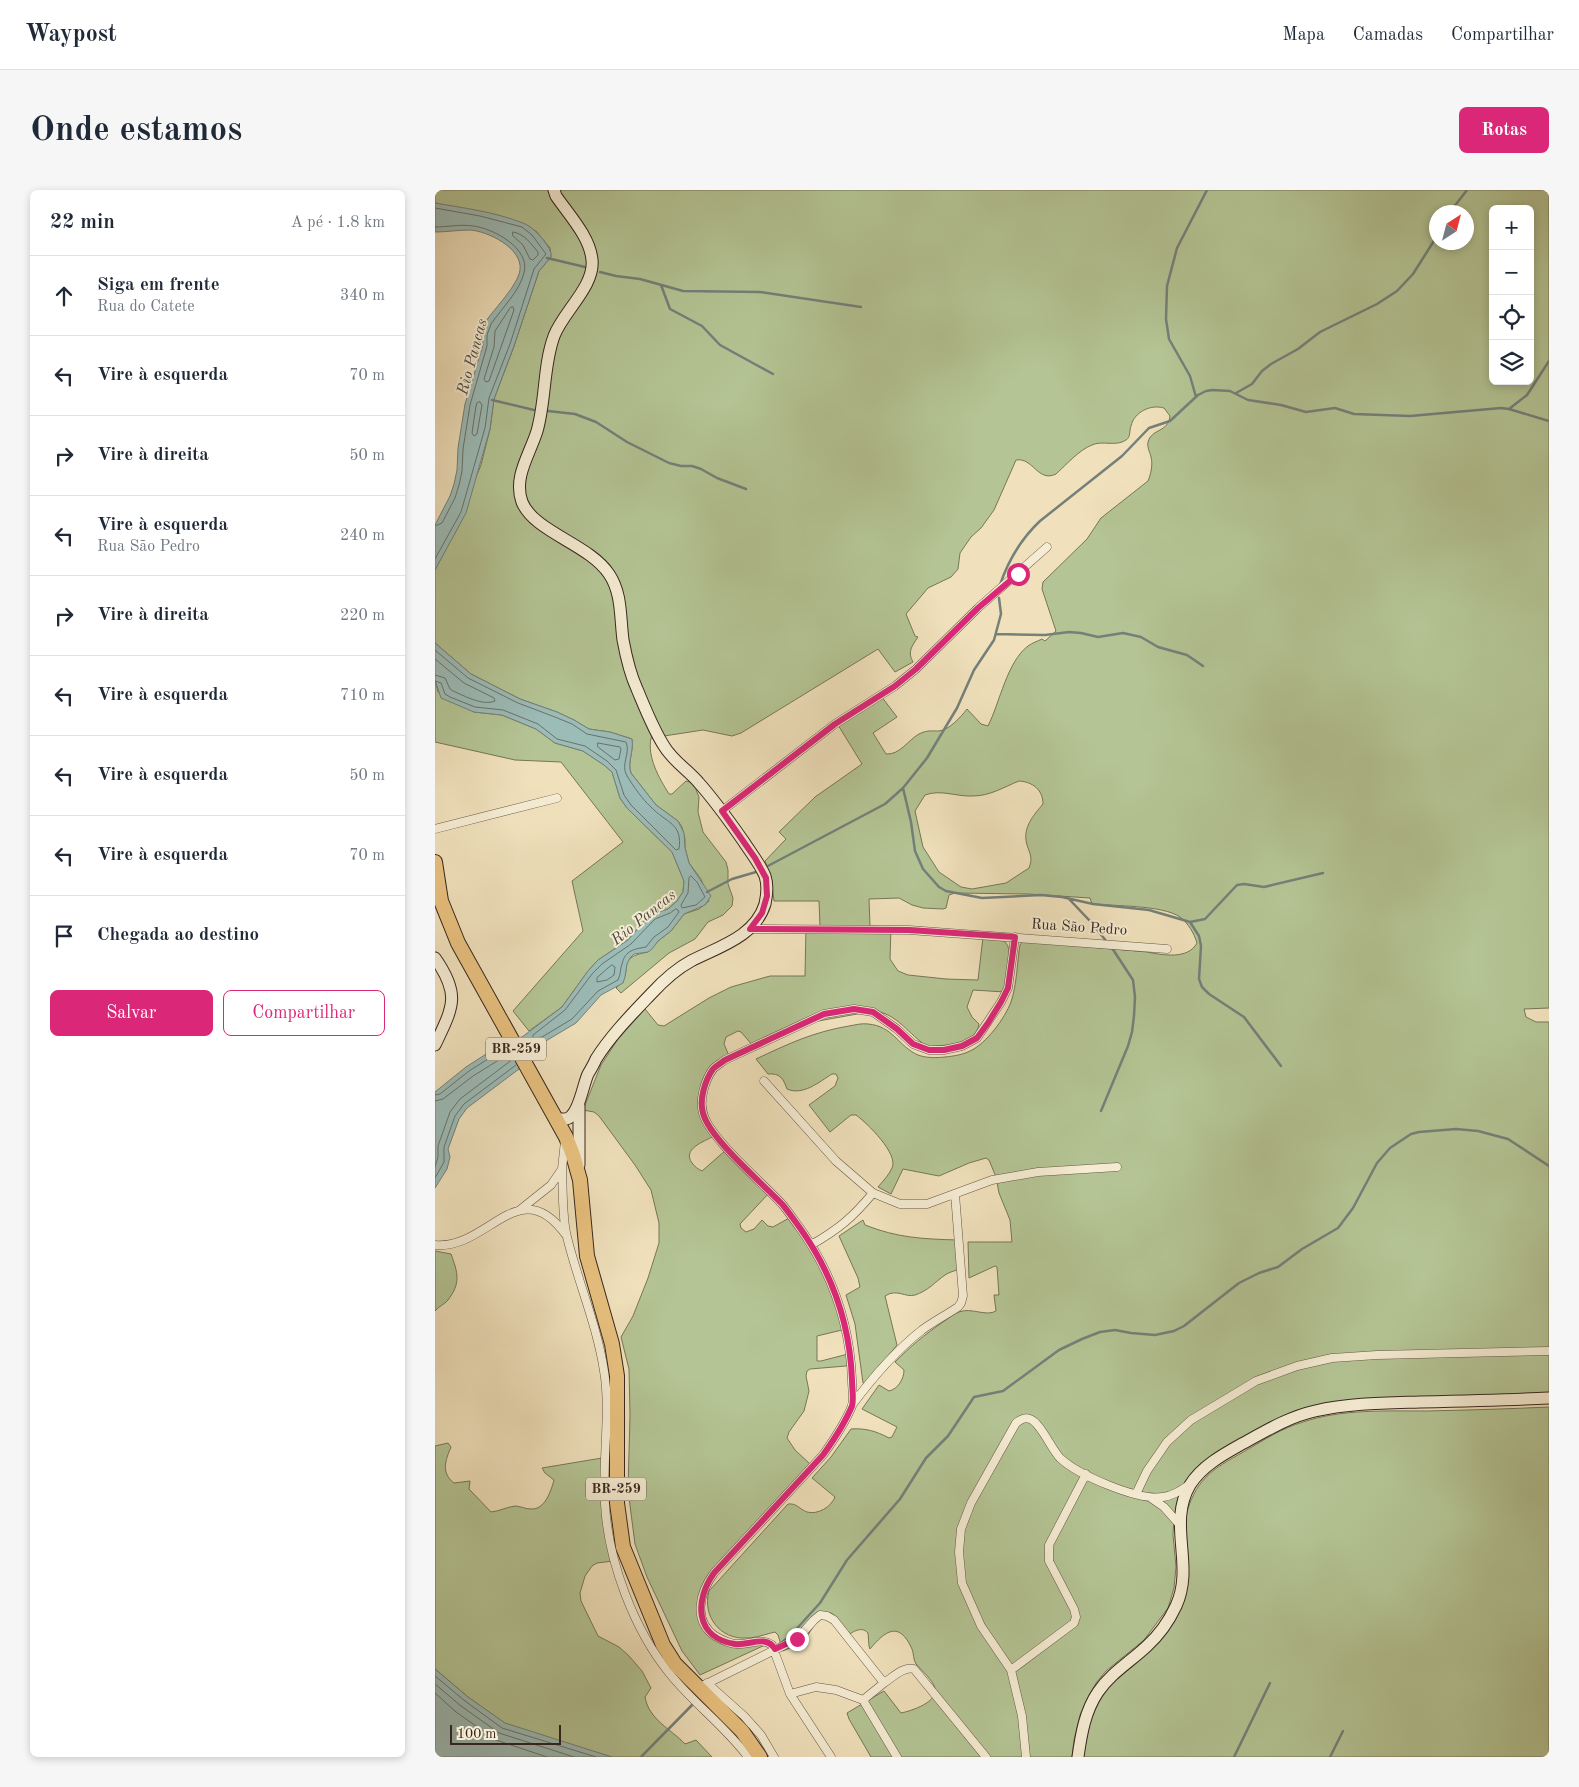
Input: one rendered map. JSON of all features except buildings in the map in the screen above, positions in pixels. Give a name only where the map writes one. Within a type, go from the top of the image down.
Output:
[{"type":"highway","name":"BR-259","points":[[435,862],[441,901],[458,943]]},
{"type":"highway","name":"BR-259","points":[[435,908],[458,943],[555,1118],[573,1155],[579,1180],[587,1256],[612,1344],[617,1376],[617,1503],[623,1547],[663,1645],[675,1664],[702,1685],[742,1731],[760,1757]]},
{"type":"street","points":[[554,190],[589,248],[593,262],[590,276],[580,295],[555,334],[549,355],[537,431],[523,464],[519,487],[522,502],[532,517],[586,552],[601,564],[610,575],[619,596],[623,639],[628,664],[664,746],[680,766],[697,780],[722,811],[755,858],[766,878],[767,896],[762,913],[750,929],[720,948],[689,962],[664,980],[614,1034],[597,1057],[570,1118],[566,1120],[555,1118]]},
{"type":"street","points":[[722,811],[835,724],[895,686],[916,669],[978,608],[1047,547]]},
{"type":"street","points":[[435,829],[557,798]]},
{"type":"street","name":"Rua São Pedro","points":[[750,929],[909,930],[1167,949]]},
{"type":"street","points":[[852,1405],[851,1365],[846,1328],[833,1287],[811,1245],[783,1205],[723,1143],[709,1125],[703,1113],[701,1102],[705,1085],[713,1070],[725,1060],[824,1014],[854,1009],[873,1012],[897,1029],[913,1044],[929,1050],[944,1050],[962,1046],[977,1038],[1008,988],[1015,937]]},
{"type":"street","points":[[435,958],[450,982],[453,996],[451,1008],[435,1045]]},
{"type":"street","points":[[764,1081],[837,1161],[873,1192],[900,1204],[927,1204],[992,1180],[1038,1172],[1117,1167]]},
{"type":"street","points":[[579,1100],[579,1180]]},
{"type":"street","points":[[565,1137],[562,1169],[566,1235],[599,1341],[605,1373],[605,1505],[612,1547],[627,1598],[651,1646],[670,1674],[729,1734],[748,1757]]},
{"type":"street","points":[[439,1245],[461,1242],[521,1209],[551,1184],[562,1169]]},
{"type":"street","points":[[811,1245],[846,1222],[873,1192]]},
{"type":"street","points":[[831,1757],[789,1694],[775,1649],[768,1642],[737,1644],[722,1640],[711,1633],[703,1621],[700,1610],[701,1597],[705,1584],[714,1573],[823,1455],[852,1405],[871,1379],[897,1350],[961,1303],[963,1296],[955,1194]]},
{"type":"street","points":[[521,1209],[547,1214],[556,1221],[566,1235]]},
{"type":"street","points":[[1136,1494],[1147,1471],[1167,1442],[1191,1420],[1256,1382],[1297,1366],[1332,1358],[1377,1355],[1549,1351]]},
{"type":"street","points":[[1078,1757],[1085,1721],[1097,1693],[1113,1674],[1147,1646],[1164,1628],[1176,1606],[1183,1584],[1184,1563],[1179,1524],[1183,1501],[1191,1484],[1202,1470],[1222,1455],[1277,1425],[1314,1411],[1359,1404],[1549,1398]]},
{"type":"street","points":[[1026,1757],[1021,1716],[1011,1670],[981,1626],[962,1583],[959,1552],[961,1529],[971,1503],[1016,1423],[1022,1419],[1030,1419],[1036,1423],[1061,1459],[1069,1466],[1121,1491],[1151,1498],[1164,1506],[1179,1524]]},
{"type":"street","points":[[1011,1670],[1074,1623],[1076,1617],[1074,1609],[1049,1561],[1048,1553],[1049,1545],[1085,1474]]},
{"type":"street","points":[[1151,1498],[1173,1495],[1191,1484]]},
{"type":"street","points":[[774,1757],[761,1735],[744,1716],[702,1685],[797,1639],[820,1616],[827,1616],[834,1620],[884,1683]]},
{"type":"street","points":[[863,1700],[904,1670],[914,1669],[986,1757]]},
{"type":"street","points":[[789,1694],[816,1686],[836,1690],[863,1700],[897,1757]]},
{"type":"green space","points":[[435,190],[1549,190],[1549,1008],[1524,1009],[1526,1017],[1536,1022],[1549,1022],[1549,1396],[1325,1405],[1218,1453],[1178,1501],[1173,1535],[1176,1567],[1174,1588],[1168,1608],[1144,1640],[1106,1671],[1096,1683],[1080,1715],[1072,1757],[871,1757],[847,1713],[884,1691],[901,1713],[929,1702],[935,1693],[934,1685],[916,1664],[912,1649],[902,1634],[892,1631],[886,1633],[870,1649],[868,1633],[859,1630],[844,1638],[834,1615],[831,1613],[818,1620],[806,1638],[783,1651],[778,1635],[775,1632],[754,1637],[737,1638],[721,1631],[711,1617],[708,1609],[709,1591],[788,1504],[796,1505],[811,1513],[824,1509],[833,1501],[835,1497],[812,1478],[831,1457],[851,1429],[866,1430],[889,1438],[892,1437],[897,1427],[862,1409],[879,1385],[889,1391],[900,1383],[904,1370],[895,1362],[924,1336],[957,1313],[968,1311],[992,1313],[996,1311],[994,1295],[999,1295],[997,1267],[995,1266],[969,1278],[968,1242],[1012,1242],[1010,1220],[989,1160],[986,1158],[969,1163],[939,1176],[903,1169],[891,1194],[878,1187],[891,1171],[893,1162],[887,1147],[881,1139],[856,1115],[851,1115],[830,1132],[809,1105],[835,1086],[838,1078],[836,1074],[832,1074],[805,1089],[793,1091],[787,1089],[778,1075],[768,1074],[756,1059],[812,1035],[863,1024],[884,1028],[905,1047],[918,1055],[938,1058],[955,1056],[976,1048],[1000,1023],[1011,1002],[1015,988],[1020,945],[1023,941],[1174,955],[1187,952],[1197,943],[1188,925],[1180,917],[1162,910],[1092,904],[1090,898],[1028,894],[955,893],[949,895],[946,908],[943,909],[923,908],[899,898],[869,899],[870,926],[891,927],[890,959],[898,971],[908,975],[978,980],[983,937],[1000,939],[1006,943],[1010,956],[1005,992],[973,990],[967,1007],[972,1017],[979,1024],[977,1031],[972,1036],[959,1043],[928,1047],[896,1020],[874,1011],[807,1023],[754,1047],[741,1032],[738,1031],[726,1037],[724,1044],[730,1058],[712,1077],[705,1093],[705,1102],[714,1136],[695,1146],[690,1154],[690,1158],[694,1166],[702,1171],[726,1150],[770,1192],[740,1224],[741,1228],[746,1232],[754,1229],[762,1220],[768,1226],[773,1227],[791,1217],[808,1242],[838,1306],[842,1330],[817,1336],[817,1361],[848,1354],[849,1364],[807,1371],[809,1391],[804,1411],[789,1432],[787,1438],[795,1450],[810,1464],[705,1580],[698,1609],[705,1625],[713,1636],[718,1641],[732,1645],[765,1645],[700,1675],[682,1651],[647,1577],[635,1544],[628,1490],[629,1369],[621,1337],[633,1316],[648,1278],[659,1243],[659,1223],[651,1190],[635,1165],[599,1116],[594,1112],[583,1110],[601,1065],[618,1039],[645,1009],[658,1025],[664,1026],[709,998],[731,987],[770,976],[805,976],[806,927],[820,926],[819,901],[774,901],[771,877],[765,861],[786,839],[779,832],[815,797],[862,764],[838,725],[881,696],[897,717],[873,733],[886,754],[900,750],[922,733],[939,731],[951,726],[967,709],[981,724],[988,726],[1009,672],[1021,653],[1033,643],[1042,639],[1045,641],[1056,631],[1042,589],[1043,582],[1087,539],[1101,518],[1148,481],[1152,463],[1148,442],[1153,434],[1166,425],[1170,416],[1164,408],[1154,407],[1144,410],[1133,421],[1128,439],[1118,443],[1100,443],[1087,447],[1056,474],[1050,476],[1040,473],[1027,462],[1016,460],[994,510],[960,553],[958,569],[951,577],[928,588],[906,614],[915,636],[918,637],[910,652],[913,662],[895,672],[878,649],[741,733],[732,736],[703,730],[651,738],[652,760],[669,794],[672,794],[686,781],[695,787],[699,797],[698,812],[703,832],[726,862],[728,884],[733,898],[732,906],[723,915],[708,922],[695,939],[669,953],[621,993],[616,988],[625,976],[628,962],[631,958],[648,952],[671,931],[684,914],[699,909],[709,901],[701,879],[689,863],[682,827],[678,821],[656,805],[631,773],[632,739],[610,732],[589,729],[557,712],[520,699],[471,674],[435,643],[435,570],[481,465],[490,429],[494,399],[539,271],[551,257],[550,248],[536,231],[435,203]],"holes":[[[1019,781],[1033,785],[1043,799],[1043,804],[1027,828],[1026,839],[1031,859],[1029,868],[1006,883],[972,889],[961,887],[939,872],[923,847],[915,811],[925,795],[943,793],[979,796]]]},
{"type":"green space","points":[[435,680],[438,692],[474,712],[502,715],[536,729],[555,743],[583,751],[604,765],[612,772],[620,798],[627,808],[672,852],[684,881],[683,892],[677,901],[668,909],[647,918],[628,940],[598,960],[562,1007],[529,1031],[513,1011],[583,931],[572,881],[623,842],[561,762],[515,760],[435,742]]},
{"type":"green space","points":[[863,1220],[865,1225],[900,1235],[958,1240],[959,1269],[947,1274],[928,1289],[915,1295],[893,1293],[885,1296],[897,1345],[865,1384],[863,1383],[855,1324],[846,1295],[860,1287],[858,1278],[839,1236]]},
{"type":"green space","points":[[435,1251],[451,1254],[457,1283],[446,1302],[435,1311]]},
{"type":"green space","points":[[1549,1407],[1549,1757],[1083,1757],[1091,1718],[1105,1689],[1173,1621],[1185,1519],[1189,1505],[1199,1485],[1214,1470],[1280,1431],[1303,1422],[1333,1415],[1380,1411]]},
{"type":"green space","points":[[448,1443],[451,1447],[445,1466],[447,1475],[454,1483],[470,1481],[469,1489],[491,1512],[515,1506],[531,1509],[544,1503],[554,1480],[542,1468],[602,1458],[604,1523],[613,1561],[597,1563],[592,1566],[585,1576],[580,1593],[581,1601],[598,1636],[619,1647],[642,1671],[651,1688],[645,1697],[647,1705],[661,1724],[685,1744],[696,1740],[712,1757],[612,1757],[520,1730],[504,1723],[468,1697],[435,1669],[435,1446]]},
{"type":"water","points":[[435,203],[490,213],[523,223],[536,231],[549,249],[551,257],[539,271],[494,399],[490,429],[466,513],[435,570],[435,525],[454,484],[465,404],[483,345],[482,334],[486,321],[511,289],[520,270],[516,255],[503,242],[494,237],[470,230],[435,232]]},
{"type":"water","points":[[435,643],[471,674],[520,699],[557,712],[589,729],[610,732],[632,739],[631,773],[656,805],[678,821],[684,833],[689,863],[711,896],[705,905],[684,914],[671,931],[658,941],[652,949],[648,952],[634,954],[627,964],[623,983],[601,995],[576,1023],[544,1042],[528,1047],[523,1066],[467,1108],[459,1119],[448,1149],[450,1157],[447,1169],[435,1188],[435,1092],[466,1067],[508,1040],[522,1037],[562,1007],[598,960],[628,940],[647,918],[668,909],[677,901],[683,892],[684,881],[672,852],[627,808],[620,798],[612,772],[604,765],[583,751],[555,743],[536,729],[502,715],[474,712],[441,698],[435,680]]},
{"type":"water","points":[[435,1669],[468,1697],[505,1723],[612,1757],[435,1757]]},
{"type":"waterway","points":[[1196,397],[1190,376],[1169,339],[1166,319],[1167,286],[1177,248],[1207,190]]},
{"type":"waterway","points":[[1455,205],[1467,190]]},
{"type":"waterway","points":[[1236,393],[1252,384],[1262,371],[1271,364],[1298,349],[1320,332],[1377,304],[1397,291],[1413,274],[1429,249]]},
{"type":"waterway","points":[[547,258],[585,267]]},
{"type":"waterway","points":[[600,272],[640,279],[683,291],[760,292],[861,307]]},
{"type":"waterway","points":[[661,285],[670,309],[702,326],[720,345],[773,374]]},
{"type":"waterway","points":[[1509,409],[1527,395],[1549,361]]},
{"type":"waterway","points":[[1000,585],[1016,550],[1040,521],[1122,456],[1149,428],[1170,421],[1198,395],[1206,391],[1230,391],[1248,400],[1281,405],[1306,412],[1335,408],[1354,414],[1410,416],[1501,408],[1549,421]]},
{"type":"waterway","points":[[492,400],[534,410]]},
{"type":"waterway","points":[[548,411],[575,414],[596,422],[627,442],[669,463],[701,469],[717,478],[746,489]]},
{"type":"waterway","points":[[766,867],[885,804],[903,788],[927,758],[957,708],[974,670],[994,640],[1001,614],[999,598]]},
{"type":"waterway","points":[[996,634],[1045,635],[1069,632],[1098,637],[1123,633],[1141,637],[1158,647],[1187,655],[1203,666]]},
{"type":"waterway","points":[[903,788],[915,851],[923,869],[939,887],[946,891],[982,898],[1041,895],[1062,897],[1093,904],[1149,910],[1190,922],[1205,919],[1237,885],[1244,884],[1264,887],[1323,873]]},
{"type":"waterway","points":[[707,892],[732,879],[756,872]]},
{"type":"waterway","points":[[1069,899],[1107,942]]},
{"type":"waterway","points":[[1190,922],[1199,936],[1201,946],[1199,979],[1202,987],[1209,994],[1244,1017],[1281,1066]]},
{"type":"waterway","points":[[1101,1111],[1128,1046],[1134,1016],[1135,997],[1133,980],[1112,948]]},
{"type":"waterway","points":[[780,1644],[791,1635],[820,1603],[847,1560],[900,1499],[926,1458],[948,1436],[974,1397],[1003,1391],[1059,1350],[1100,1332],[1115,1330],[1155,1335],[1174,1331],[1184,1326],[1239,1283],[1259,1273],[1278,1267],[1302,1249],[1338,1228],[1353,1208],[1377,1163],[1390,1148],[1411,1134],[1456,1129],[1478,1131],[1508,1139],[1549,1166]]},
{"type":"waterway","points":[[1234,1757],[1270,1683]]},
{"type":"waterway","points":[[641,1757],[695,1702]]},
{"type":"waterway","points":[[1330,1757],[1343,1731]]},
{"type":"route","points":[[797,1639],[775,1649],[768,1642],[763,1641],[737,1644],[722,1640],[711,1633],[703,1621],[700,1610],[701,1597],[705,1584],[714,1573],[823,1455],[852,1405],[851,1365],[846,1328],[833,1287],[811,1245],[783,1205],[723,1143],[709,1125],[703,1113],[701,1102],[705,1085],[713,1070],[725,1060],[824,1014],[854,1009],[873,1012],[897,1029],[913,1044],[929,1050],[944,1050],[962,1046],[977,1038],[1008,988],[1015,937],[909,930],[750,929],[762,913],[767,896],[766,878],[755,858],[722,811],[796,752],[835,724],[895,686],[916,669],[978,608],[1018,574]]},
{"type":"water label","name":"Rio Pancas","points":[[473,357]]},
{"type":"water label","name":"Rio Pancas","points":[[644,918]]}]
